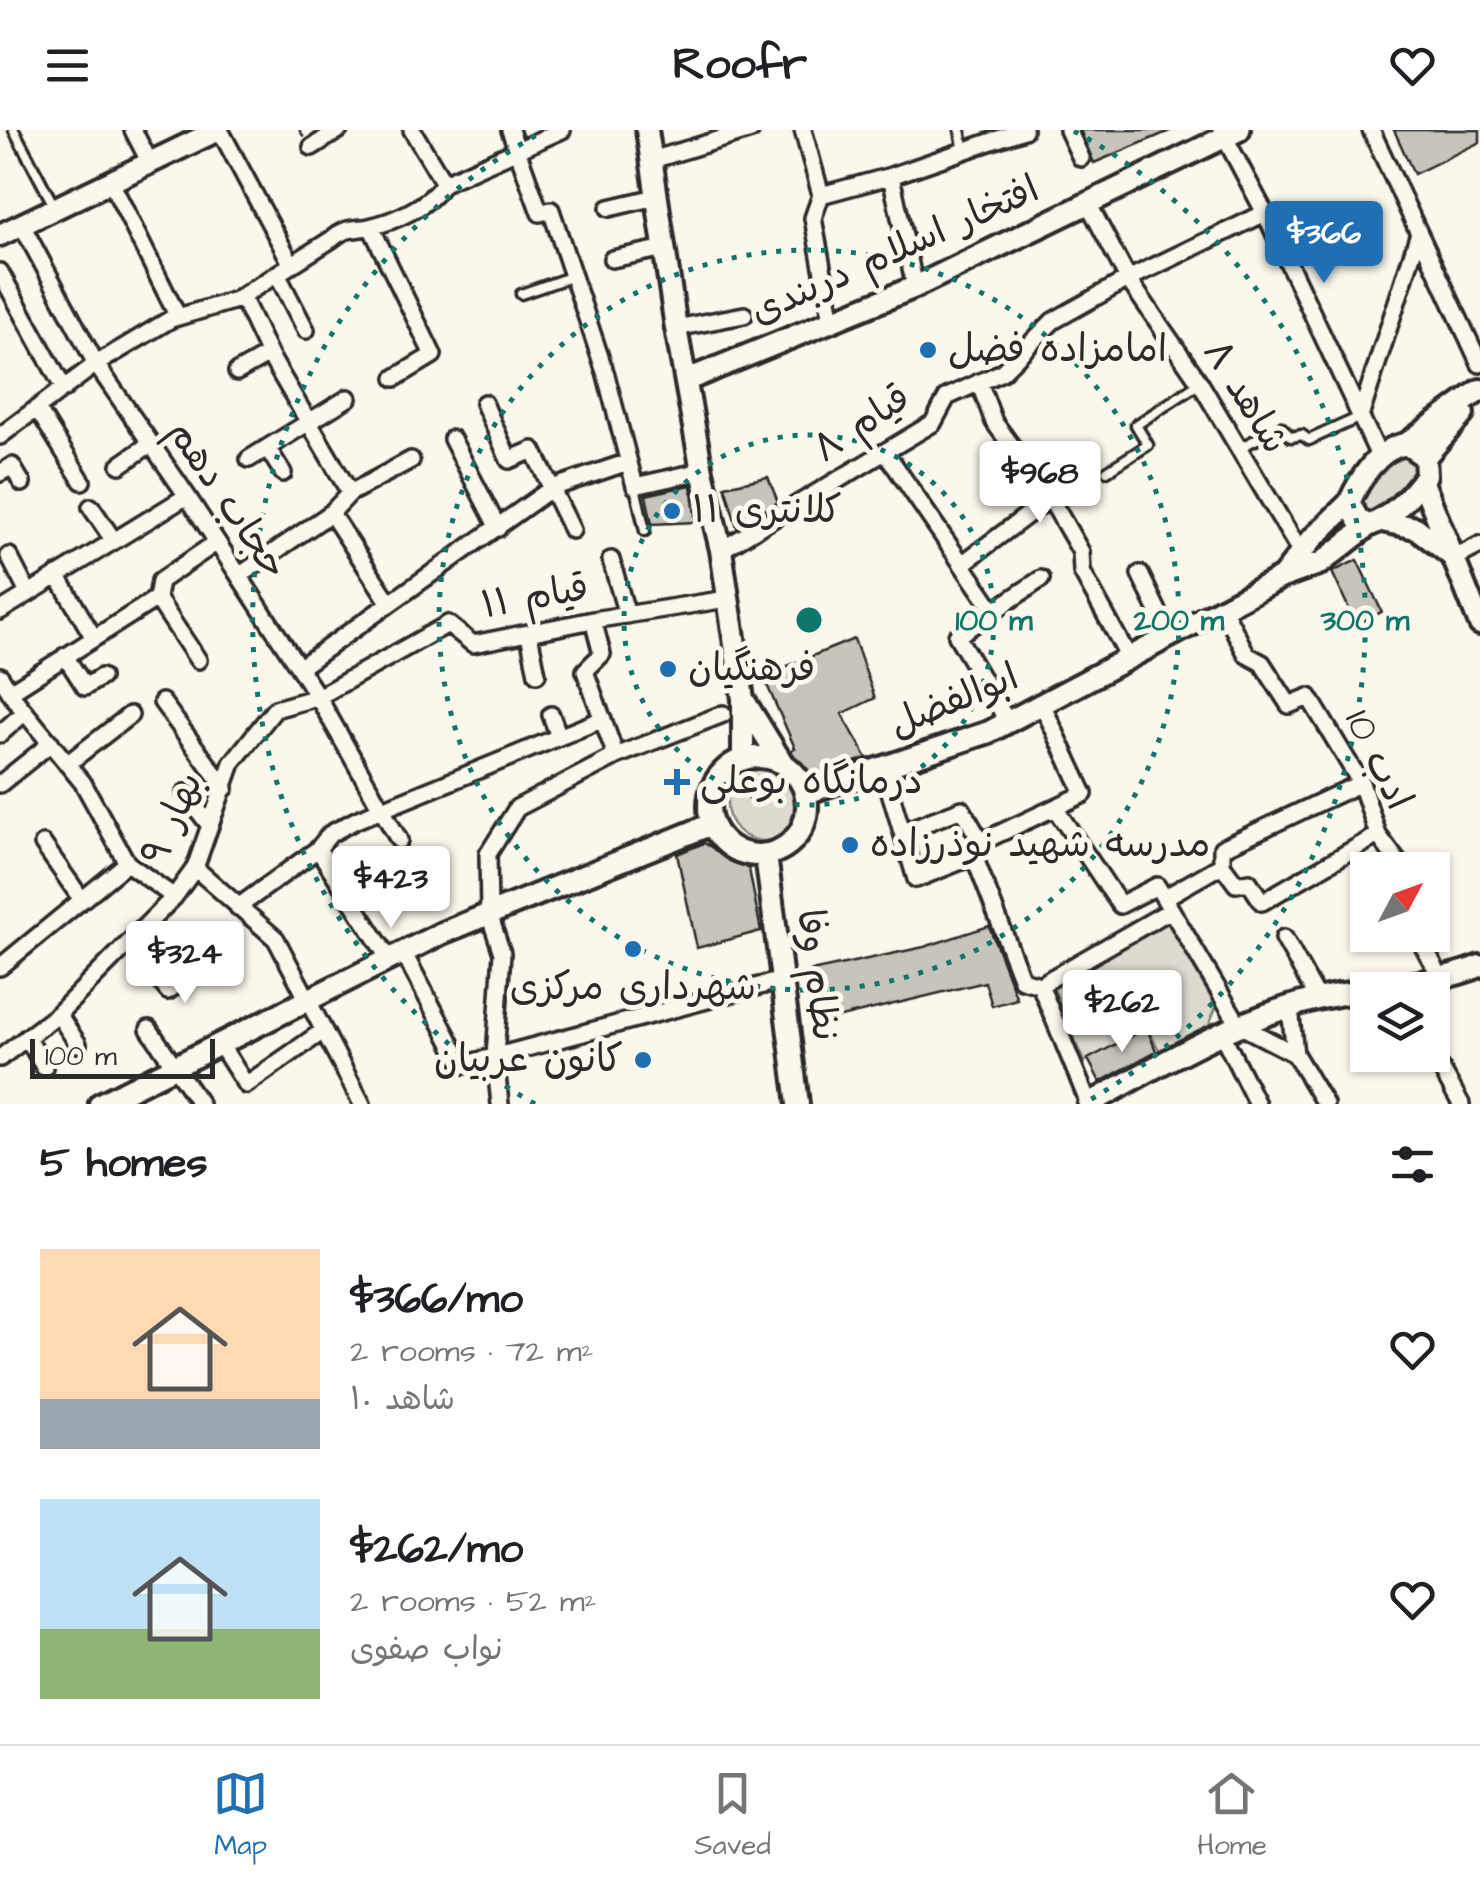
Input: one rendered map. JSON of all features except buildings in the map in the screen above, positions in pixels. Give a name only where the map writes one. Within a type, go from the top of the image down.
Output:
[{"type":"main road","points":[[0,236],[219,130]]},
{"type":"main road","points":[[647,130],[676,328],[702,472],[721,550],[743,699],[743,759]]},
{"type":"main road","name":"افتخار اسلام دربندی","points":[[686,380],[915,287],[1228,132]]},
{"type":"main road","points":[[1282,577],[1349,504],[1355,488],[1380,458],[1480,392]]},
{"type":"main road","points":[[1424,457],[1480,392]]},
{"type":"main road","points":[[1406,444],[1424,457],[1427,465],[1422,480],[1480,624]]},
{"type":"main road","name":"ابوالفضل","points":[[806,794],[989,732],[1282,577],[1320,563],[1375,524],[1422,480]]},
{"type":"main road","points":[[1349,504],[1358,519],[1416,528],[1455,558]]},
{"type":"main road","points":[[743,699],[784,764],[799,779],[808,810],[795,840],[782,850],[749,855],[734,849],[720,838],[712,824],[711,792],[718,778],[743,759],[759,757],[784,764]]},
{"type":"main road","points":[[100,1104],[396,956],[712,824]]},
{"type":"main road","name":"نظام وفا","points":[[766,855],[798,1104]]},
{"type":"main road","points":[[1450,975],[1480,966]]},
{"type":"main road","points":[[1089,1104],[1230,1029],[1318,999],[1350,994]]},
{"type":"street","points":[[133,130],[150,163]]},
{"type":"street","points":[[219,130],[284,269],[306,330]]},
{"type":"street","points":[[312,147],[339,130]]},
{"type":"street","points":[[412,130],[444,183]]},
{"type":"street","points":[[510,130],[540,213],[551,210],[606,375],[635,486],[702,472]]},
{"type":"street","points":[[0,436],[96,364],[178,318],[242,297],[342,230],[372,227],[433,201],[444,183],[562,130]]},
{"type":"street","points":[[652,160],[751,130]]},
{"type":"street","points":[[803,130],[820,195],[813,218],[832,321]]},
{"type":"street","points":[[820,195],[891,176],[1024,130]]},
{"type":"street","points":[[1068,130],[1081,158]]},
{"type":"street","points":[[1371,130],[1480,364]]},
{"type":"street","points":[[1228,132],[1380,458]]},
{"type":"street","points":[[891,176],[915,287]]},
{"type":"street","points":[[111,182],[178,318]]},
{"type":"street","points":[[609,208],[656,198]]},
{"type":"street","name":"شاهد ۸","points":[[1088,203],[1128,280],[1200,383],[1301,553]]},
{"type":"street","name":"قیام ۸","points":[[721,550],[933,423],[947,396],[1002,372],[1053,320],[1265,214]]},
{"type":"street","name":"حجاب دهم","points":[[22,225],[96,364],[318,697],[400,840]]},
{"type":"street","points":[[372,227],[432,356],[394,378]]},
{"type":"street","points":[[1360,416],[1419,233]]},
{"type":"street","points":[[612,260],[665,248]]},
{"type":"street","points":[[0,272],[64,389]]},
{"type":"street","points":[[237,372],[269,354],[242,297]]},
{"type":"street","points":[[676,328],[744,315]]},
{"type":"street","points":[[266,349],[350,493]]},
{"type":"street","points":[[979,382],[994,422],[1050,498],[1081,552],[1082,572],[1130,658]]},
{"type":"street","points":[[249,459],[348,398]]},
{"type":"street","points":[[484,403],[509,460],[533,450],[572,530]]},
{"type":"street","points":[[38,410],[82,482]]},
{"type":"street","points":[[452,439],[498,528]]},
{"type":"street","points":[[120,464],[150,444]]},
{"type":"street","points":[[268,449],[283,473]]},
{"type":"street","points":[[886,453],[994,611]]},
{"type":"street","points":[[240,576],[332,513],[350,493],[412,460]]},
{"type":"street","points":[[299,668],[552,488],[628,462]]},
{"type":"street","points":[[0,473],[12,466],[22,483]]},
{"type":"street","points":[[0,610],[187,496]]},
{"type":"street","points":[[962,564],[1050,498]]},
{"type":"street","points":[[91,507],[114,541]]},
{"type":"street","points":[[332,513],[389,602]]},
{"type":"street","points":[[198,660],[157,598],[160,581],[217,542]]},
{"type":"street","points":[[1455,558],[1480,545]]},
{"type":"street","points":[[8,556],[28,594]]},
{"type":"street","points":[[611,560],[627,615]]},
{"type":"street","points":[[1140,574],[1170,636]]},
{"type":"street","points":[[57,576],[94,638]]},
{"type":"street","points":[[1008,722],[957,636],[1041,579]]},
{"type":"street","points":[[10,692],[157,598]]},
{"type":"street","name":"قیام ۱۱","points":[[318,697],[448,624],[473,644],[593,620],[727,600]]},
{"type":"street","name":"ادب 10","points":[[1222,609],[1247,655],[1262,663],[1289,705],[1309,696],[1360,783],[1378,835],[1391,852]]},
{"type":"street","points":[[593,620],[602,654],[585,671],[616,756]]},
{"type":"street","points":[[529,634],[537,674]]},
{"type":"street","points":[[65,656],[85,687],[101,677]]},
{"type":"street","points":[[0,676],[83,783],[127,863],[174,897]]},
{"type":"street","name":"بهار ۹","points":[[0,1058],[58,1014],[174,897],[195,868],[232,763],[276,708],[318,697]]},
{"type":"street","points":[[162,702],[225,788]]},
{"type":"street","points":[[883,768],[916,879],[1084,794],[1042,704]]},
{"type":"street","points":[[0,734],[25,712]]},
{"type":"street","points":[[494,1101],[502,953],[489,914],[488,854],[517,808],[616,756],[723,714]]},
{"type":"street","points":[[551,715],[559,737]]},
{"type":"street","points":[[67,764],[130,716]]},
{"type":"street","points":[[238,907],[318,849],[330,834],[604,719]]},
{"type":"street","points":[[0,784],[50,743]]},
{"type":"street","points":[[1360,783],[1222,848],[1222,865],[1236,884],[1249,882],[1262,902],[1378,835]]},
{"type":"street","points":[[185,794],[210,826]]},
{"type":"street","points":[[1055,808],[1120,906],[1157,886],[1230,1029],[1257,1104]]},
{"type":"street","points":[[902,832],[962,809],[1022,980],[1040,985],[1222,865]]},
{"type":"street","points":[[43,844],[82,900]]},
{"type":"street","points":[[318,849],[396,956],[463,1065],[782,980]]},
{"type":"street","points":[[1,962],[127,863]]},
{"type":"street","points":[[195,868],[276,939],[356,1102]]},
{"type":"street","points":[[1284,938],[1318,999]]},
{"type":"street","points":[[130,943],[168,990],[212,959],[204,945]]},
{"type":"street","points":[[1040,985],[1089,1104]]},
{"type":"street","points":[[1290,1008],[1295,1054],[1326,1104]]},
{"type":"street","points":[[58,1014],[78,1044]]},
{"type":"street","points":[[149,1029],[200,1104]]},
{"type":"street","points":[[1230,1029],[1295,1054]]},
{"type":"street","points":[[220,1044],[246,1086],[323,1031]]},
{"type":"street","points":[[27,1037],[44,1067]]},
{"type":"street","points":[[1443,1072],[1461,1104]]},
{"type":"lane","points":[[14,130],[56,209]]},
{"type":"lane","points":[[960,130],[964,150]]},
{"type":"lane","points":[[521,294],[573,276]]},
{"type":"lane","points":[[1107,471],[1148,445],[1136,425],[1200,383]]},
{"type":"lane","points":[[1240,448],[1281,428],[1291,436],[1302,435],[1309,440],[1360,416]]},
{"type":"lane","points":[[635,486],[645,531]]},
{"type":"shaded area","points":[[1405,453],[1423,466],[1380,519],[1359,512],[1358,499],[1391,460]]},
{"type":"shaded area","points":[[764,767],[790,778],[801,804],[790,830],[764,841],[738,830],[727,804],[738,778]]},
{"type":"shaded area","points":[[1166,918],[1216,1007],[1208,1027],[1160,1051],[1147,1029],[1084,1062],[1052,984]]},
{"type":"place","name":"امامزاده فضل","points":[[928,350]]},
{"type":"place","name":"کلانتری ۱۱","points":[[672,511]]},
{"type":"place","name":"فرهنگیان","points":[[668,669]]},
{"type":"place","name":"درمانگاه بوعلی","points":[[677,782]]},
{"type":"place","name":"مدرسه شهید نوذرزاده","points":[[850,845]]},
{"type":"place","name":"شهرداری مرکزی","points":[[633,949]]},
{"type":"place","name":"کانون عربیان","points":[[643,1060]]}]
